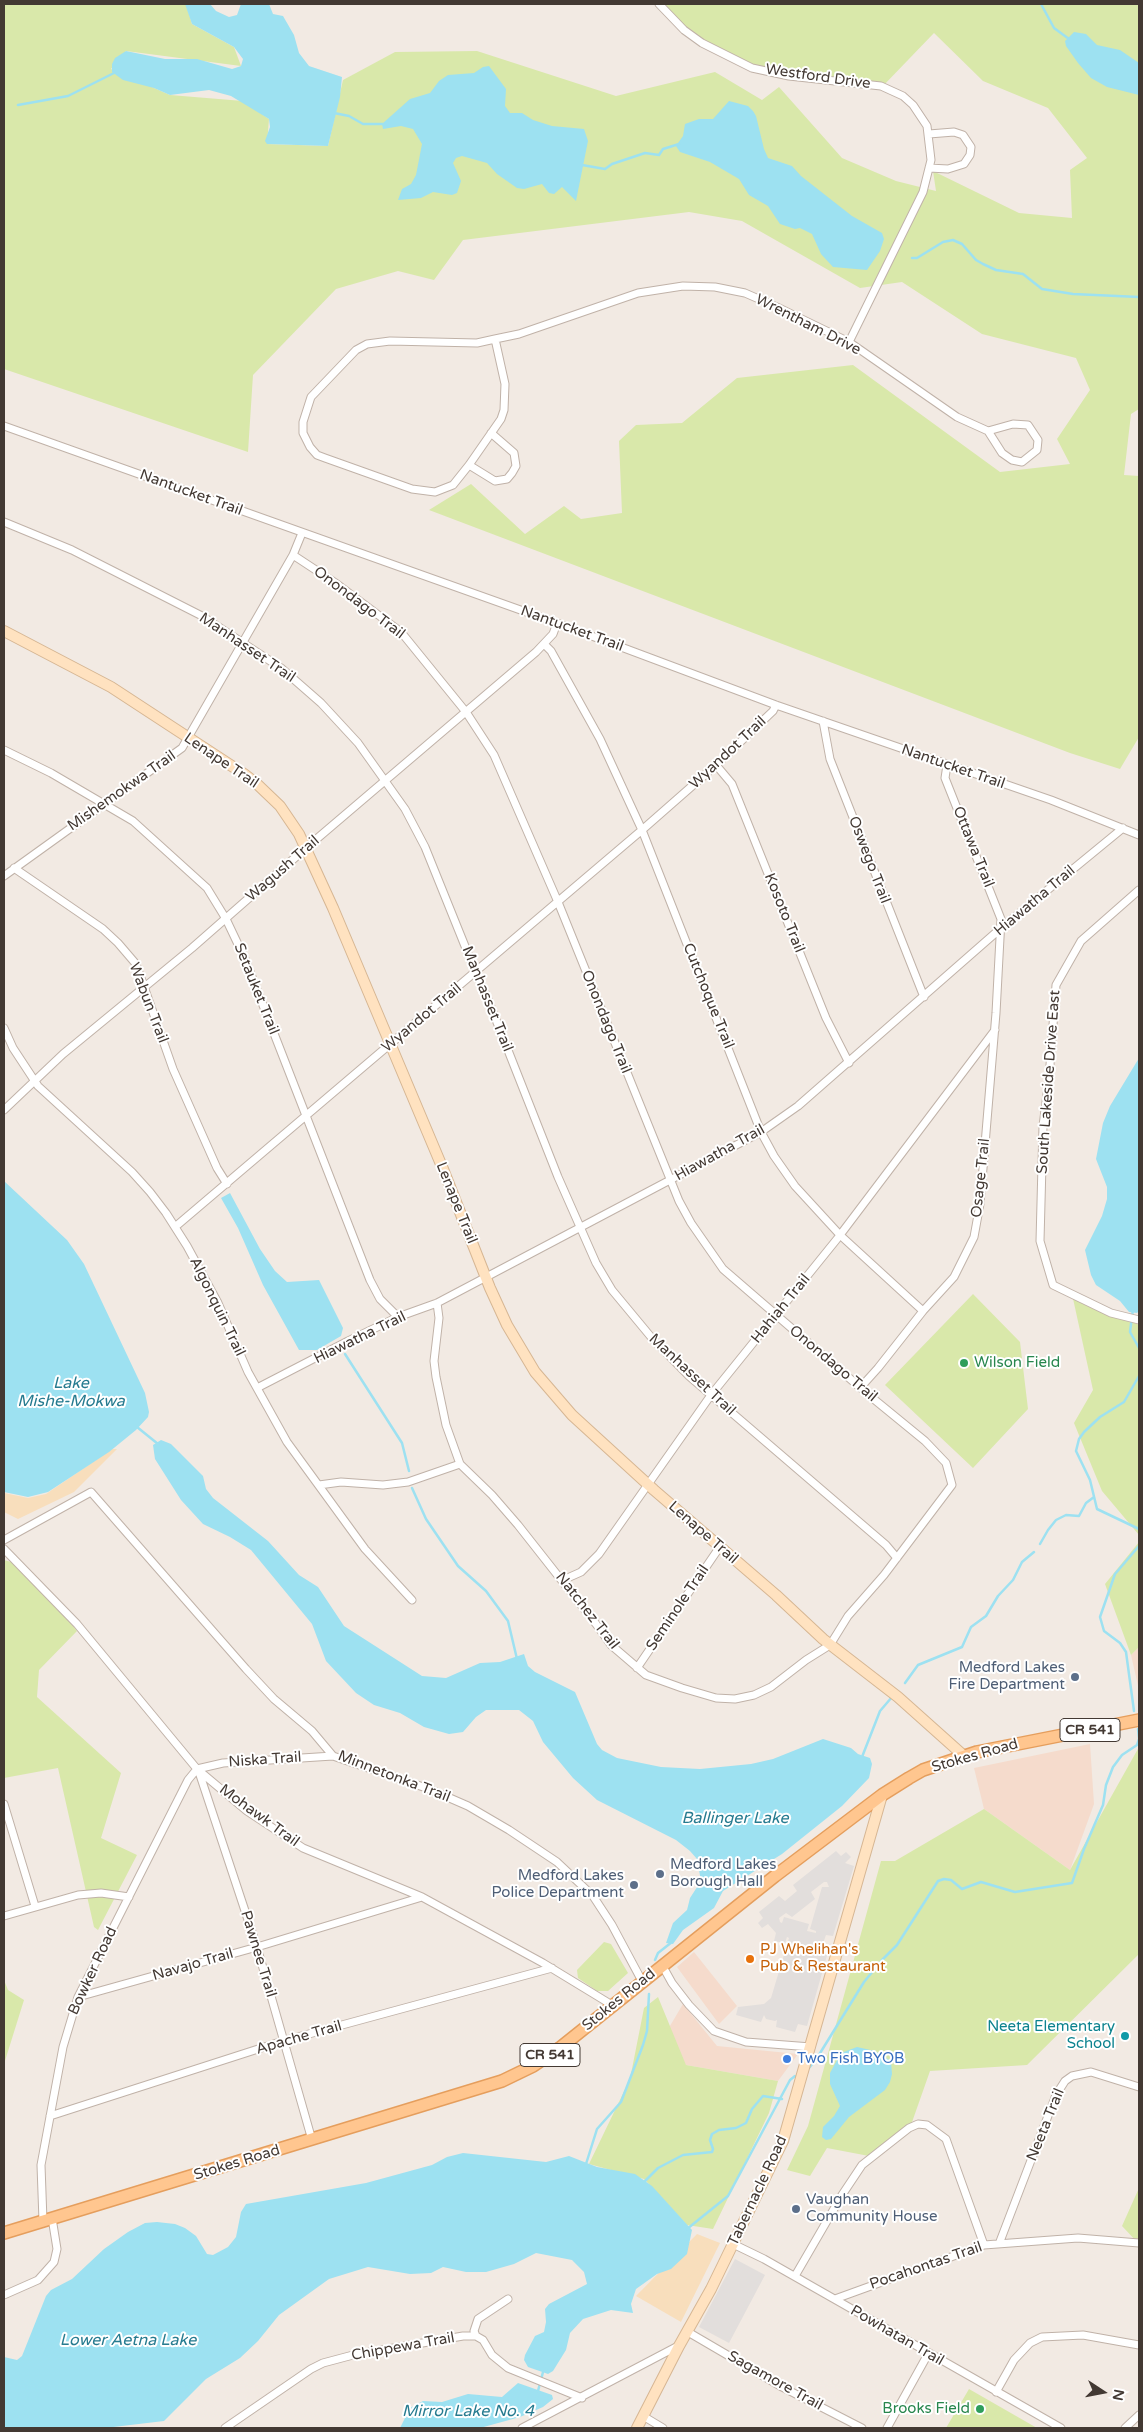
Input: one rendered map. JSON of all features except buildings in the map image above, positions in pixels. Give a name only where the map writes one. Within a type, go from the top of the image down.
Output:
[{"type":"main road","name":"Stokes Road","points":[[4,2233],[502,2081],[532,2066],[561,2047],[662,1965],[882,1795],[923,1770],[964,1756],[1139,1720]]},
{"type":"street","name":"Westford Drive","points":[[659,4],[684,30],[702,43],[752,68],[789,76],[880,86],[891,90],[913,104],[928,126],[931,148],[929,168],[923,192],[849,342]]},
{"type":"street","points":[[929,134],[954,132],[963,136],[971,147],[970,155],[964,164],[948,169],[929,168]]},
{"type":"street","name":"Wrentham Drive","points":[[495,339],[506,384],[506,401],[501,419],[470,465],[453,484],[444,489],[426,492],[412,489],[317,455],[310,447],[303,433],[306,409],[311,397],[356,350],[367,344],[390,341],[477,343],[495,339],[519,334],[638,293],[683,286],[715,287],[745,293],[849,342],[957,417],[988,431]]},
{"type":"street","points":[[1013,424],[1028,425],[1038,440],[1037,450],[1022,462],[1012,460],[1002,453],[988,431],[1013,424]]},
{"type":"street","name":"Nantucket Trail","points":[[4,426],[558,623],[776,705],[947,766],[1051,800],[1139,835]]},
{"type":"street","points":[[470,465],[495,481],[507,479],[512,473],[516,466],[514,453],[491,433]]},
{"type":"street","name":"Manhasset Trail","points":[[4,522],[64,546],[167,596],[202,616],[281,668],[315,698],[358,743],[405,809],[425,847],[476,973],[488,997],[558,1177],[596,1263],[616,1296],[668,1356],[886,1545],[897,1558]]},
{"type":"street","name":"Mishemokwa Trail","points":[[4,876],[102,804],[158,768],[182,748],[189,739],[293,555],[302,533]]},
{"type":"street","name":"Onondago Trail","points":[[293,555],[337,584],[401,632],[466,712],[494,755],[558,902],[670,1180],[691,1223],[723,1269],[860,1388],[919,1436],[950,1469]]},
{"type":"street","name":"Wagush Trail","points":[[4,1110],[92,1029],[226,919],[544,644],[553,634],[558,623]]},
{"type":"street","name":"Lenape Trail","points":[[4,631],[111,687],[257,784],[280,806],[306,848],[444,1169],[507,1325],[527,1360],[552,1394],[572,1415],[718,1548],[776,1595],[830,1645],[902,1700],[964,1756]]},
{"type":"street","name":"Cutchoque Trail","points":[[544,644],[551,651],[600,739],[642,830],[761,1132],[790,1180],[840,1235],[922,1311]]},
{"type":"street","name":"Wyandot Trail","points":[[175,1227],[642,830],[716,765],[773,711],[776,705]]},
{"type":"street","name":"Oswego Trail","points":[[824,721],[830,758],[916,982],[924,997]]},
{"type":"street","name":"Setauket Trail","points":[[4,750],[51,773],[133,821],[206,888],[226,919],[245,959],[377,1294],[398,1318]]},
{"type":"street","name":"Kosoto Trail","points":[[716,765],[732,784],[826,1018],[849,1063]]},
{"type":"street","name":"Ottawa Trail","points":[[947,766],[945,778],[997,907],[1001,919],[1000,930]]},
{"type":"street","name":"Hiawatha Trail","points":[[257,1388],[398,1318],[437,1303],[761,1132],[798,1106],[1000,930],[1123,828]]},
{"type":"street","name":"Wabun Trail","points":[[14,868],[84,914],[113,937],[136,964],[173,1069],[217,1168],[227,1184]]},
{"type":"street","name":"South Lakeside Drive East","points":[[1139,890],[1081,941],[1056,985],[1049,1078],[1042,1126],[1040,1241],[1051,1282],[1054,1285],[1120,1316],[1139,1320]]},
{"type":"street","name":"Osage Trail","points":[[860,1388],[922,1311],[954,1277],[974,1237],[980,1204],[995,1030],[1000,930]]},
{"type":"street","name":"Algonquin Trail","points":[[4,1028],[13,1048],[35,1081],[68,1115],[138,1178],[175,1227],[218,1303],[257,1388],[287,1442],[365,1549],[412,1600]]},
{"type":"street","name":"Hahiah Trail","points":[[563,1580],[581,1572],[599,1554],[711,1395],[777,1316],[995,1030]]},
{"type":"street","name":"Natchez Trail","points":[[437,1303],[439,1318],[435,1354],[436,1376],[446,1425],[456,1458],[460,1464],[492,1495],[563,1580],[611,1646],[646,1674],[716,1698],[745,1698],[771,1687],[806,1660],[830,1645],[848,1616],[897,1558],[952,1485],[950,1469]]},
{"type":"street","points":[[319,1485],[341,1482],[383,1486],[408,1482],[460,1464]]},
{"type":"street","name":"Minnetonka Trail","points":[[4,1540],[90,1492],[246,1669],[274,1699],[312,1731],[333,1756],[429,1789],[468,1806],[509,1830],[557,1862],[593,1896],[612,1925],[642,1981]]},
{"type":"street","name":"Seminole Trail","points":[[638,1668],[718,1548]]},
{"type":"street","name":"Mohawk Trail","points":[[4,1549],[77,1624],[197,1769],[247,1811],[303,1848],[422,1897],[552,1968],[612,2005]]},
{"type":"street","name":"Niska Trail","points":[[197,1769],[217,1764],[333,1756]]},
{"type":"street","name":"Bowker Road","points":[[4,2295],[38,2280],[54,2262],[58,2249],[48,2220],[41,2165],[63,2047],[78,1997],[188,1780],[197,1769]]},
{"type":"street","name":"Pawnee Trail","points":[[197,1769],[257,1947],[312,2140]]},
{"type":"street","name":"Tabernacle Road","points":[[636,2428],[678,2346],[688,2332],[783,2141],[882,1795]]},
{"type":"street","points":[[4,1804],[35,1906]]},
{"type":"street","points":[[4,1916],[35,1906],[90,1894],[130,1897]]},
{"type":"street","name":"Navajo Trail","points":[[78,1997],[257,1947],[422,1897]]},
{"type":"street","points":[[662,1965],[672,1983],[689,2005],[714,2031],[746,2042],[811,2048]]},
{"type":"street","name":"Apache Trail","points":[[50,2116],[283,2041],[552,1968]]},
{"type":"street","name":"Neeta Trail","points":[[999,2244],[1056,2096],[1065,2081],[1072,2076],[1091,2072],[1139,2087]]},
{"type":"street","points":[[795,2276],[838,2200],[862,2165],[918,2124],[927,2125],[946,2139],[984,2245]]},
{"type":"street","name":"Pocahontas Trail","points":[[835,2299],[984,2245],[1078,2238],[1139,2243]]},
{"type":"street","name":"Powhatan Trail","points":[[733,2244],[795,2276],[928,2354],[1061,2428]]},
{"type":"street","points":[[476,2336],[474,2331],[478,2319],[508,2299]]},
{"type":"street","name":"Sagamore Trail","points":[[688,2332],[782,2387],[862,2428]]},
{"type":"street","points":[[996,2392],[1014,2360],[1030,2343],[1042,2337],[1083,2335],[1139,2345]]},
{"type":"street","name":"Chippewa Trail","points":[[225,2428],[311,2369],[323,2363],[373,2351],[446,2338],[476,2336],[483,2340],[492,2355],[508,2368],[582,2398]]},
{"type":"street","points":[[522,2428],[678,2346]]},
{"type":"street","points":[[886,2428],[928,2354]]},
{"type":"street","points":[[1125,2428],[1139,2415]]},
{"type":"street","points":[[643,2416],[663,2428]]},
{"type":"shaded area","points":[[1139,1647],[1139,1690],[1131,1655]]},
{"type":"shaded area","points":[[1090,1744],[1094,1804],[1070,1870],[984,1809],[974,1768]]},
{"type":"shaded area","points":[[836,1851],[841,1856],[846,1852],[851,1857],[845,1863],[854,1866],[833,1936],[826,1935],[821,1949],[828,1952],[807,2026],[798,2024],[795,2032],[776,2027],[777,2020],[766,2019],[764,2015],[761,2022],[736,2015],[738,2007],[764,2004],[771,1998],[789,1938],[787,1937],[785,1943],[774,1941],[776,1933],[768,1924],[762,1928],[758,1923],[763,1918],[759,1912],[779,1896],[785,1901],[797,1891],[793,1885]],"holes":[[[824,1882],[827,1882],[829,1887],[822,1887],[810,1929],[816,1931],[816,1933],[807,1931],[809,1924],[784,1917],[782,1923],[780,1922],[779,1918],[786,1913],[792,1917],[815,1899],[811,1892]]]},
{"type":"shaded area","points":[[694,1952],[737,2006],[719,2024],[677,1967]]},
{"type":"shaded area","points":[[683,2004],[717,2046],[798,2054],[778,2081],[686,2065],[664,2036]]},
{"type":"shaded area","points":[[735,2259],[765,2275],[729,2343],[699,2327]]},
{"type":"green space","points":[[4,4],[186,4],[192,24],[234,47],[241,66],[126,51],[111,69],[170,95],[243,101],[269,119],[267,144],[328,146],[343,80],[395,52],[477,51],[616,96],[715,72],[762,100],[779,87],[842,158],[896,181],[936,191],[933,171],[1019,213],[1072,218],[1070,170],[1087,158],[1048,108],[983,81],[934,33],[882,87],[764,71],[693,38],[665,4],[1139,4],[1139,409],[1131,414],[1124,475],[1139,476],[1139,737],[1120,769],[1070,753],[429,510],[471,484],[525,534],[564,506],[581,519],[622,513],[619,441],[636,425],[682,423],[737,378],[853,365],[1000,472],[1070,464],[1057,439],[1090,390],[1076,358],[982,334],[902,282],[860,288],[742,221],[689,212],[463,240],[434,280],[398,271],[336,289],[253,375],[248,452],[4,369]]},
{"type":"green space","name":"Wilson Field","points":[[973,1294],[1020,1342],[1028,1409],[973,1468],[885,1385]]},
{"type":"green space","points":[[1072,1294],[1139,1325],[1139,1535],[1102,1491],[1074,1423],[1093,1390]]},
{"type":"green space","points":[[1139,1542],[1139,1647],[1131,1655],[1105,1584]]},
{"type":"green space","points":[[4,1560],[25,1566],[77,1631],[39,1670],[37,1697],[121,1773],[101,1838],[137,1855],[98,1930],[94,1927],[58,1768],[4,1778]]},
{"type":"green space","points":[[1139,1747],[1139,1954],[1027,2065],[930,2071],[911,2125],[869,2156],[827,2148],[810,2176],[787,2170],[808,2126],[881,1861],[895,1861],[984,1809],[1070,1870]]},
{"type":"green space","points":[[604,1942],[611,1944],[628,1973],[608,1991],[597,1991],[578,1978],[577,1970]]},
{"type":"green space","points":[[4,1980],[8,1990],[24,2000],[4,2064]]},
{"type":"green space","points":[[658,1997],[686,2065],[778,2081],[769,2113],[713,2229],[687,2225],[644,2179],[589,2164],[630,2079],[644,2008]]},
{"type":"green space","points":[[1139,2188],[1139,2240],[1137,2242],[1122,2226]]},
{"type":"green space","name":"Brooks Field","points":[[969,2389],[1037,2428],[946,2428]]},
{"type":"sand","points":[[112,1449],[117,1449],[74,1492],[18,1519],[4,1512],[4,1493],[28,1498],[46,1494]]},
{"type":"sand","points":[[697,2234],[720,2243],[681,2322],[636,2296]]},
{"type":"water","points":[[185,4],[210,4],[216,11],[229,17],[237,15],[241,4],[269,4],[273,14],[283,16],[294,35],[299,53],[309,66],[342,77],[340,97],[328,146],[267,144],[265,141],[270,127],[269,119],[231,96],[209,90],[170,95],[154,88],[123,80],[112,72],[112,64],[115,58],[126,51],[165,59],[197,59],[232,69],[241,66],[243,59],[234,47],[192,24]]},
{"type":"water","points":[[1074,32],[1086,34],[1097,45],[1120,50],[1139,63],[1139,95],[1107,87],[1091,78],[1066,46],[1065,41]]},
{"type":"water","points":[[489,66],[506,89],[505,106],[510,113],[522,113],[533,120],[552,126],[584,129],[588,141],[576,201],[562,187],[554,194],[549,193],[542,184],[524,189],[517,188],[497,174],[487,163],[462,156],[456,158],[453,163],[461,181],[457,193],[452,195],[433,192],[421,198],[398,200],[402,189],[411,184],[416,175],[422,144],[413,129],[401,126],[383,129],[382,124],[410,99],[430,93],[439,81],[448,75],[474,73],[483,67]]},
{"type":"water","points":[[729,101],[748,106],[753,111],[768,158],[792,166],[801,176],[852,216],[882,233],[884,239],[880,251],[867,270],[833,267],[821,254],[812,234],[800,228],[795,229],[780,224],[768,206],[749,195],[739,179],[710,162],[680,152],[676,146],[683,136],[685,124],[699,119],[713,119]]},
{"type":"water","points":[[1139,1058],[1139,1311],[1137,1313],[1129,1312],[1120,1301],[1096,1285],[1091,1275],[1085,1250],[1102,1216],[1107,1199],[1107,1187],[1096,1159],[1103,1123],[1110,1106]]},
{"type":"water","name":"Lake Mishe-Mokwa","points":[[4,1181],[67,1240],[84,1264],[145,1393],[149,1412],[148,1417],[136,1430],[109,1452],[48,1492],[28,1497],[4,1492]]},
{"type":"water","points":[[230,1193],[260,1249],[275,1271],[287,1282],[319,1280],[343,1328],[341,1336],[317,1350],[299,1350],[263,1285],[238,1228],[221,1198]]},
{"type":"water","name":"Ballinger Lake","points":[[161,1440],[171,1444],[203,1476],[206,1489],[213,1498],[268,1541],[299,1575],[318,1587],[344,1626],[422,1676],[446,1678],[480,1663],[500,1662],[524,1654],[528,1666],[535,1672],[575,1692],[597,1744],[602,1750],[617,1758],[661,1767],[700,1769],[751,1764],[773,1759],[823,1739],[851,1748],[858,1754],[870,1758],[872,1764],[869,1778],[842,1806],[782,1854],[723,1891],[714,1908],[683,1930],[673,1944],[666,1943],[673,1923],[687,1910],[690,1898],[701,1881],[697,1859],[690,1851],[676,1840],[597,1800],[573,1778],[543,1742],[533,1721],[519,1710],[486,1710],[476,1717],[463,1732],[449,1734],[424,1727],[400,1713],[374,1705],[356,1693],[326,1661],[312,1624],[251,1550],[203,1524],[181,1500],[155,1459],[153,1445]]},
{"type":"water","points":[[857,2047],[875,2051],[891,2061],[892,2074],[890,2082],[885,2090],[849,2117],[831,2139],[826,2140],[822,2137],[823,2127],[834,2116],[840,2106],[830,2084],[830,2073],[841,2053]]},
{"type":"water","name":"Lower Aetna Lake","points":[[463,2153],[546,2162],[569,2156],[597,2167],[635,2174],[652,2186],[692,2230],[687,2254],[671,2269],[657,2274],[636,2289],[631,2304],[633,2313],[611,2310],[583,2319],[570,2333],[566,2350],[553,2371],[548,2374],[528,2367],[524,2360],[525,2355],[535,2336],[544,2332],[546,2322],[545,2309],[549,2304],[587,2284],[584,2272],[572,2260],[536,2253],[514,2264],[486,2272],[466,2272],[443,2267],[431,2273],[410,2274],[368,2267],[329,2279],[279,2315],[258,2341],[240,2358],[206,2379],[164,2421],[105,2428],[4,2428],[4,2357],[17,2360],[22,2356],[46,2296],[51,2290],[72,2279],[104,2249],[128,2232],[145,2223],[175,2224],[196,2236],[207,2254],[213,2255],[228,2247],[236,2237],[241,2212],[246,2204],[366,2183],[432,2165],[447,2157]]},
{"type":"water","name":"Mirror Lake No. 4","points":[[518,2383],[552,2395],[553,2399],[543,2407],[520,2417],[480,2428],[400,2428],[410,2408],[423,2401],[442,2402],[468,2394],[502,2397]]},
{"type":"waterway","points":[[1041,4],[1054,28],[1069,39]]},
{"type":"waterway","points":[[18,105],[68,96],[114,73]]},
{"type":"waterway","points":[[334,113],[349,116],[363,124],[383,124]]},
{"type":"waterway","points":[[582,165],[605,169],[612,164],[645,153],[659,155],[663,149],[679,144]]},
{"type":"waterway","points":[[912,258],[917,258],[943,242],[953,240],[962,244],[976,260],[983,264],[996,270],[1023,274],[1042,289],[1073,294],[1139,297]]},
{"type":"waterway","points":[[1133,1309],[1130,1332],[1139,1348]]},
{"type":"waterway","points":[[345,1354],[402,1443],[409,1471]]},
{"type":"waterway","points":[[1139,1376],[1124,1402],[1100,1417],[1084,1432],[1079,1439],[1076,1451],[1090,1480],[1097,1509],[1139,1529]]},
{"type":"waterway","points":[[137,1427],[158,1444]]},
{"type":"waterway","points":[[412,1488],[426,1519],[458,1566],[486,1591],[508,1621],[517,1659]]},
{"type":"waterway","points":[[1040,1544],[1056,1520],[1066,1515],[1079,1516],[1086,1503],[1094,1497]]},
{"type":"waterway","points":[[1134,1711],[1126,1652],[1120,1643],[1104,1631],[1100,1617],[1115,1574],[1139,1546]]},
{"type":"waterway","points":[[905,1683],[918,1665],[962,1647],[971,1627],[986,1616],[998,1596],[1013,1580],[1022,1562],[1034,1552]]},
{"type":"waterway","points":[[862,1757],[880,1711],[892,1697]]},
{"type":"waterway","points":[[1138,1729],[1139,1738]]},
{"type":"waterway","points":[[809,2068],[864,1982],[897,1945],[938,1881],[944,1879],[951,1880],[962,1889],[981,1882],[1015,1892],[1072,1883],[1103,1805],[1106,1785],[1113,1767],[1122,1755],[1137,1745],[1139,1739]]},
{"type":"waterway","points":[[655,1960],[658,1953],[672,1942]]},
{"type":"waterway","points":[[586,2164],[597,2129],[621,2102],[643,2045],[647,2031],[649,1994]]},
{"type":"waterway","points":[[687,2229],[728,2196],[790,2080],[795,2076]]},
{"type":"waterway","points":[[643,2183],[658,2168],[683,2155],[712,2152],[710,2140],[712,2134],[719,2130],[736,2128],[746,2123],[752,2109],[763,2096],[782,2099]]},
{"type":"waterway","points":[[538,2391],[543,2372]]},
{"type":"place","name":"Wilson Field","points":[[964,1363]]},
{"type":"place","name":"Medford Lakes Fire Department","points":[[1075,1677]]},
{"type":"place","name":"Medford Lakes Borough Hall","points":[[660,1874]]},
{"type":"place","name":"Medford Lakes Police Department","points":[[634,1885]]},
{"type":"place","name":"PJ Whelihan's Pub & Restaurant","points":[[750,1959]]},
{"type":"place","name":"Neeta Elementary School","points":[[1125,2036]]},
{"type":"place","name":"Two Fish BYOB","points":[[787,2059]]},
{"type":"place","name":"Vaughan Community House","points":[[796,2209]]},
{"type":"place","name":"Brooks Field","points":[[980,2409]]}]
